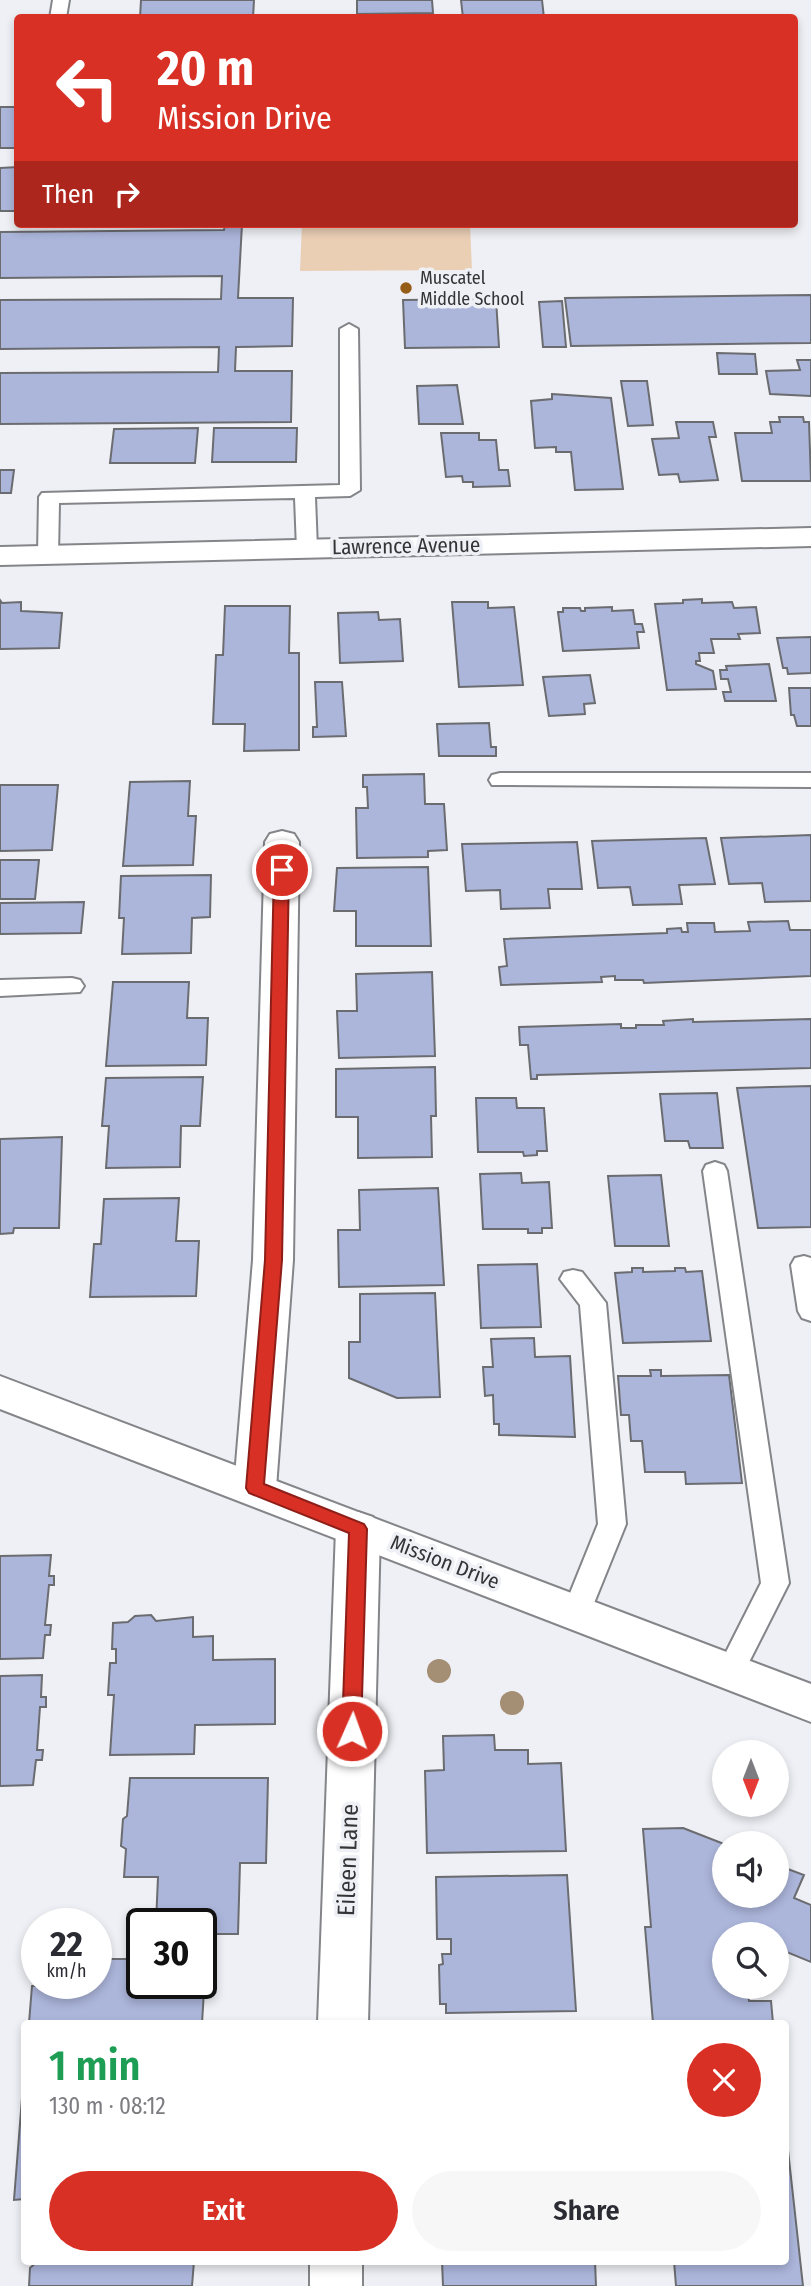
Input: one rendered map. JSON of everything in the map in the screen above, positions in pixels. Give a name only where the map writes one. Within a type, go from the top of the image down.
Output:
[{"type":"street","name":"Lawrence Avenue","points":[[0,556],[811,537]]},
{"type":"street","points":[[255,1488],[273,1260],[282,842]]},
{"type":"street","name":"Mission Drive","points":[[0,1392],[730,1672],[808,1695]]},
{"type":"street","name":"Eileen Lane","points":[[343,2020],[358,1529]]},
{"type":"street","points":[[335,2286],[336,2265]]},
{"type":"lane","points":[[48,555],[49,497],[350,490],[349,329]]},
{"type":"lane","points":[[305,492],[307,549]]},
{"type":"lane","points":[[500,780],[811,780]]},
{"type":"lane","points":[[0,988],[72,986]]},
{"type":"lane","points":[[715,1171],[775,1583],[730,1672]]},
{"type":"lane","points":[[804,1265],[811,1311]]},
{"type":"lane","points":[[573,1279],[593,1303],[612,1524],[576,1613]]},
{"type":"shaded area","points":[[302,228],[470,228],[472,270],[300,271]]},
{"type":"building","points":[[141,0],[254,0],[253,14],[140,14]]},
{"type":"building","points":[[357,0],[432,0],[433,13],[357,14]]},
{"type":"building","points":[[461,0],[542,0],[544,14],[463,14]]},
{"type":"building","points":[[0,107],[14,107],[14,148],[0,148]]},
{"type":"building","points":[[14,167],[14,211],[0,211],[0,168]]},
{"type":"building","points":[[242,228],[238,298],[293,298],[292,346],[236,347],[235,371],[292,371],[291,422],[0,424],[0,373],[218,372],[219,347],[0,349],[0,300],[221,299],[222,276],[0,278],[0,232]]},
{"type":"building","points":[[811,295],[811,343],[571,346],[565,298]]},
{"type":"building","points":[[496,299],[499,347],[405,348],[403,300]]},
{"type":"building","points":[[562,301],[566,347],[543,347],[539,302]]},
{"type":"building","points":[[717,353],[755,354],[757,374],[719,374]]},
{"type":"building","points":[[797,360],[811,360],[811,396],[770,394],[766,371],[800,370]]},
{"type":"building","points":[[621,381],[647,381],[653,425],[628,426]]},
{"type":"building","points":[[457,385],[463,424],[419,424],[417,386]]},
{"type":"building","points":[[552,394],[611,398],[623,489],[575,490],[571,452],[556,452],[556,447],[535,448],[531,401],[552,399]]},
{"type":"building","points":[[779,417],[803,417],[804,422],[809,422],[811,481],[742,481],[735,433],[772,433],[770,422],[780,422]]},
{"type":"building","points":[[676,422],[713,422],[716,437],[709,437],[718,480],[680,482],[678,474],[659,475],[652,439],[679,438]]},
{"type":"building","points":[[198,428],[195,463],[110,463],[114,429]]},
{"type":"building","points":[[214,428],[297,428],[296,462],[212,462]]},
{"type":"building","points":[[441,433],[479,433],[479,440],[496,440],[499,470],[508,470],[510,486],[473,487],[473,482],[463,482],[462,476],[446,477]]},
{"type":"building","points":[[0,470],[14,470],[11,493],[0,493]]},
{"type":"building","points":[[702,599],[702,603],[732,602],[734,608],[756,607],[760,633],[738,634],[740,639],[711,639],[714,653],[699,653],[700,661],[696,661],[696,664],[713,671],[716,689],[667,690],[655,604]]},
{"type":"building","points":[[0,600],[2,603],[21,602],[21,611],[62,613],[59,648],[0,649]]},
{"type":"building","points":[[452,602],[488,602],[488,608],[514,607],[523,685],[459,687]]},
{"type":"building","points":[[225,606],[290,606],[289,653],[299,653],[299,750],[244,751],[245,724],[213,724],[216,655],[223,655]]},
{"type":"building","points":[[612,607],[612,611],[633,610],[635,624],[642,624],[644,632],[637,632],[639,648],[563,651],[558,612],[563,612],[563,608],[580,608],[585,611],[585,608]]},
{"type":"building","points":[[378,612],[379,620],[400,619],[403,661],[340,663],[338,613]]},
{"type":"building","points":[[811,637],[811,673],[788,674],[787,668],[783,668],[777,638]]},
{"type":"building","points":[[769,664],[776,701],[725,701],[723,692],[731,692],[728,679],[721,679],[720,670],[727,670],[726,666]]},
{"type":"building","points":[[590,675],[595,703],[584,704],[585,714],[549,716],[543,677]]},
{"type":"building","points":[[315,682],[342,682],[346,736],[313,737],[313,727],[317,727]]},
{"type":"building","points":[[789,688],[811,688],[811,726],[797,726],[794,715],[791,715]]},
{"type":"building","points":[[489,723],[491,747],[496,747],[496,756],[439,756],[437,724]]},
{"type":"building","points":[[424,774],[425,804],[444,804],[447,850],[428,851],[428,857],[357,858],[356,808],[368,808],[367,787],[363,787],[363,775]]},
{"type":"building","points":[[190,781],[188,816],[196,816],[193,865],[123,866],[130,782]]},
{"type":"building","points":[[0,785],[58,785],[52,850],[0,851]]},
{"type":"building","points":[[811,835],[811,901],[765,902],[762,883],[729,884],[721,838]]},
{"type":"building","points":[[706,838],[715,884],[679,885],[682,904],[633,905],[630,887],[598,888],[592,841]]},
{"type":"building","points":[[577,842],[582,889],[548,889],[550,908],[501,909],[500,890],[466,891],[462,844]]},
{"type":"building","points":[[0,860],[39,860],[35,899],[0,899]]},
{"type":"building","points":[[428,867],[431,946],[356,946],[356,911],[334,911],[337,868]]},
{"type":"building","points":[[211,875],[210,917],[192,918],[191,953],[122,954],[124,918],[119,918],[121,876]]},
{"type":"building","points":[[84,902],[81,933],[0,934],[0,903]]},
{"type":"building","points":[[788,921],[790,930],[811,930],[811,976],[644,983],[643,980],[615,980],[615,976],[601,977],[602,982],[501,985],[499,967],[507,966],[504,939],[667,933],[667,929],[681,928],[682,932],[688,932],[687,923],[714,923],[715,932],[750,931],[748,922]]},
{"type":"building","points":[[432,972],[435,1056],[339,1058],[337,1011],[357,1011],[356,974]]},
{"type":"building","points":[[113,982],[189,982],[187,1018],[208,1018],[206,1065],[106,1066]]},
{"type":"building","points":[[693,1019],[693,1022],[811,1019],[811,1068],[537,1075],[537,1079],[531,1079],[528,1045],[520,1045],[519,1027],[621,1024],[621,1028],[636,1028],[636,1025],[664,1025],[663,1021]]},
{"type":"building","points":[[435,1067],[436,1116],[431,1116],[432,1157],[358,1158],[358,1117],[336,1117],[336,1069]]},
{"type":"building","points":[[203,1077],[200,1126],[181,1126],[180,1167],[106,1168],[109,1126],[102,1126],[106,1078]]},
{"type":"building","points":[[811,1086],[811,1227],[758,1228],[737,1088]]},
{"type":"building","points":[[717,1093],[723,1148],[690,1148],[688,1141],[665,1141],[660,1094]]},
{"type":"building","points":[[476,1098],[516,1098],[517,1108],[544,1108],[547,1151],[537,1151],[537,1155],[524,1156],[523,1152],[478,1152]]},
{"type":"building","points":[[62,1137],[59,1228],[14,1228],[13,1233],[0,1234],[0,1139]]},
{"type":"building","points":[[521,1173],[522,1183],[549,1182],[552,1228],[542,1228],[542,1233],[528,1233],[528,1229],[483,1229],[480,1174]]},
{"type":"building","points":[[661,1175],[669,1246],[615,1246],[608,1176]]},
{"type":"building","points":[[438,1188],[444,1285],[339,1287],[338,1230],[360,1230],[359,1190]]},
{"type":"building","points":[[179,1198],[176,1241],[199,1241],[196,1296],[90,1297],[94,1244],[101,1244],[104,1199]]},
{"type":"building","points":[[537,1264],[541,1327],[481,1328],[478,1265]]},
{"type":"building","points":[[632,1268],[643,1268],[643,1272],[675,1271],[675,1268],[685,1268],[686,1272],[702,1271],[711,1341],[623,1343],[615,1273],[632,1272]]},
{"type":"building","points":[[435,1293],[440,1397],[397,1398],[349,1378],[349,1342],[360,1342],[360,1294]]},
{"type":"building","points":[[534,1338],[535,1357],[570,1356],[575,1437],[499,1435],[499,1424],[494,1424],[493,1395],[485,1396],[483,1367],[493,1367],[491,1339]]},
{"type":"building","points":[[650,1370],[661,1370],[661,1376],[729,1375],[742,1483],[686,1484],[685,1472],[645,1472],[642,1441],[631,1441],[629,1415],[621,1415],[618,1376],[651,1376]]},
{"type":"building","points":[[51,1555],[49,1576],[54,1576],[54,1585],[49,1585],[45,1625],[51,1625],[50,1635],[45,1635],[43,1658],[0,1659],[0,1556]]},
{"type":"building","points":[[151,1615],[156,1621],[193,1617],[193,1637],[213,1636],[213,1660],[275,1659],[275,1724],[195,1725],[194,1754],[110,1755],[114,1695],[108,1695],[110,1663],[116,1663],[116,1649],[112,1649],[113,1623],[128,1622],[135,1616]]},
{"type":"building","points":[[42,1675],[41,1697],[46,1697],[46,1707],[40,1707],[37,1750],[43,1750],[42,1760],[36,1760],[33,1785],[0,1786],[0,1676]]},
{"type":"building","points":[[494,1735],[495,1750],[528,1750],[528,1764],[561,1763],[566,1851],[427,1853],[425,1771],[444,1770],[443,1736]]},
{"type":"building","points":[[130,1778],[268,1778],[266,1863],[240,1863],[238,1934],[217,1934],[217,1908],[157,1908],[158,1877],[124,1877],[126,1849],[121,1846],[123,1819],[127,1816]]},
{"type":"building","points":[[683,1828],[712,1839],[712,1908],[789,1908],[789,1869],[804,1875],[794,1898],[811,1905],[811,1962],[789,1953],[789,1922],[712,1922],[712,1999],[771,2001],[773,2020],[653,2020],[645,1927],[651,1927],[643,1829]]},
{"type":"building","points":[[567,1875],[576,2011],[446,2013],[446,2004],[440,2004],[439,1965],[443,1964],[442,1954],[451,1954],[451,1939],[437,1939],[436,1877]]},
{"type":"building","points":[[112,1959],[126,1959],[126,1999],[204,1999],[202,2020],[29,2020],[31,1999],[112,1999]]},
{"type":"building","points":[[21,2111],[21,2199],[14,2200]]},
{"type":"building","points":[[789,2159],[803,2286],[676,2286],[674,2265],[789,2265]]},
{"type":"building","points":[[33,2265],[194,2265],[192,2286],[29,2286],[30,2268]]},
{"type":"building","points":[[442,2265],[595,2265],[596,2286],[443,2286]]},
{"type":"place","name":"Muscatel Middle School","points":[[406,288]]},
{"type":"route","points":[[282,870],[273,1260],[255,1488],[358,1529],[352,1731]]}]
